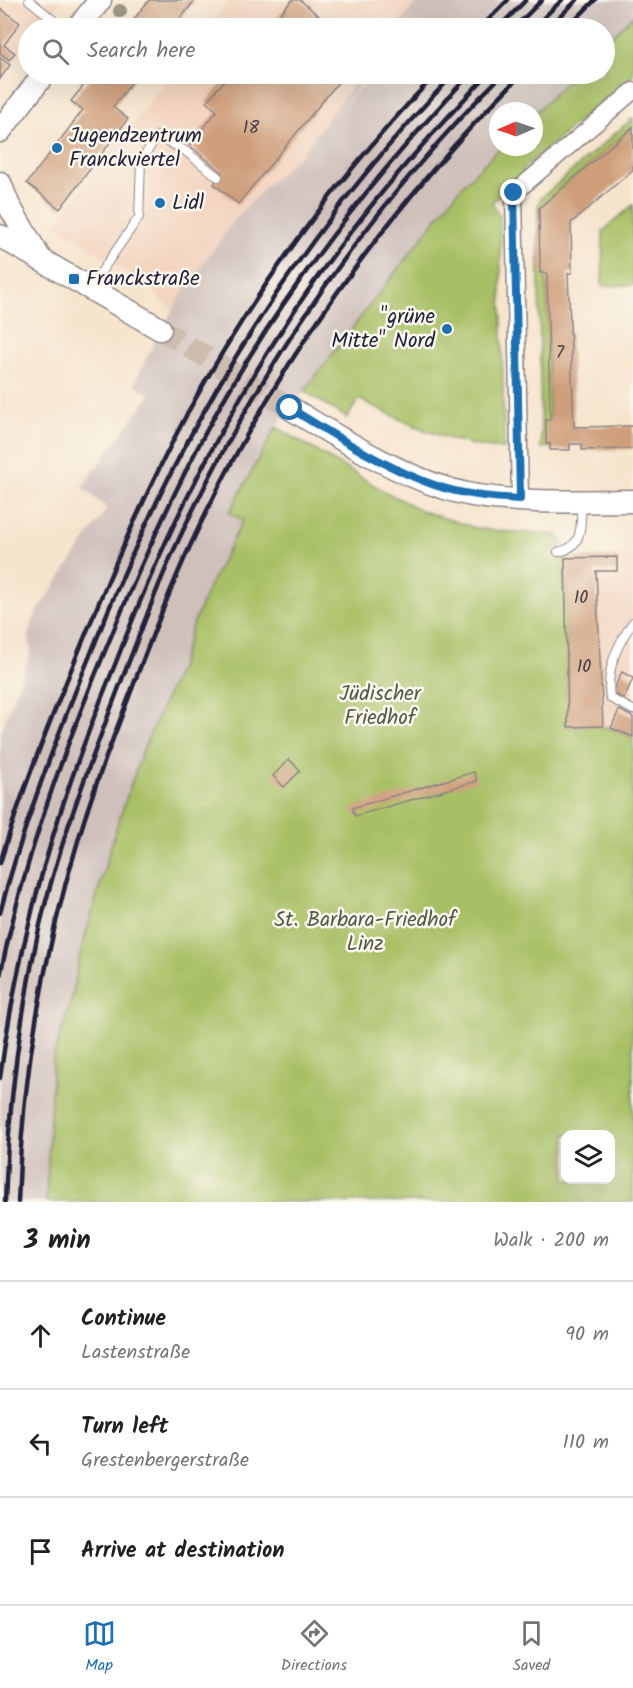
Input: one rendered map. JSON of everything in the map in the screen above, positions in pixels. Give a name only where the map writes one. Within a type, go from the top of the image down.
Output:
[{"type":"main road","points":[[86,18],[100,0]]},
{"type":"main road","points":[[0,131],[36,84]]},
{"type":"main road","points":[[0,183],[8,204],[40,258]]},
{"type":"main road","points":[[1,237],[159,329]]},
{"type":"main road","points":[[290,408],[356,447],[431,483],[471,494],[520,499],[633,501]]},
{"type":"street","points":[[520,499],[514,193],[633,91]]},
{"type":"lane","points":[[35,2],[52,18]]},
{"type":"lane","points":[[90,288],[139,217],[141,161],[157,136],[184,150],[218,177]]},
{"type":"lane","points":[[558,552],[569,550],[577,541],[582,501]]},
{"type":"lane","points":[[633,622],[619,642],[608,686],[610,698],[633,710]]},
{"type":"shaded area","points":[[0,0],[61,0],[47,18],[18,18],[18,55],[10,65],[0,58]]},
{"type":"shaded area","points":[[229,0],[418,0],[404,18],[214,18]]},
{"type":"shaded area","points":[[418,0],[633,0],[633,14],[615,33],[615,18],[404,18]]},
{"type":"shaded area","name":"Lidl","points":[[163,84],[354,84],[301,154],[235,219],[173,309],[162,302],[149,286],[54,224]]},
{"type":"shaded area","points":[[354,84],[361,84],[332,119],[363,84],[564,84],[543,104],[543,102],[489,102],[489,156],[491,156],[461,187],[276,427],[229,512],[243,519],[208,589],[191,629],[181,664],[142,752],[115,832],[79,958],[72,998],[53,1058],[46,1202],[0,1202],[0,734],[31,652],[28,635],[37,612],[107,508],[82,487],[150,395],[134,384],[182,293],[235,219],[301,154]]},
{"type":"shaded area","points":[[633,555],[633,737],[611,728],[568,727],[565,558]]},
{"type":"green space","points":[[633,15],[633,75],[543,152],[543,105],[564,84],[615,84],[615,33]]},
{"type":"green space","points":[[633,118],[633,127],[539,208],[547,287],[550,447],[541,448],[538,205],[541,198]]},
{"type":"green space","points":[[492,156],[538,156],[523,169],[524,175],[513,188],[509,185],[492,203],[500,216],[504,449],[484,447],[447,438],[359,399],[347,418],[304,391],[461,187]]},
{"type":"green space","points":[[633,205],[633,285],[602,286],[603,231]]},
{"type":"green space","name":"St. Barbara-Friedhof Linz","points":[[276,427],[422,511],[476,528],[554,534],[562,541],[563,547],[558,548],[558,558],[565,558],[568,727],[603,726],[633,737],[633,1202],[46,1202],[53,1058],[72,998],[79,958],[115,832],[142,752],[181,664],[191,629],[208,589],[243,520],[229,513]]},
{"type":"building","points":[[149,0],[195,0],[181,18],[135,18]]},
{"type":"building","points":[[292,0],[300,0],[321,18],[277,18]]},
{"type":"building","points":[[0,8],[18,22],[18,26],[4,45],[15,53],[9,60],[0,53]]},
{"type":"building","points":[[0,58],[10,65],[0,79]]},
{"type":"building","points":[[85,84],[130,84],[113,107],[128,119],[60,209],[27,183],[83,110],[71,101]]},
{"type":"building","points":[[221,84],[337,84],[238,204],[214,184],[222,172],[189,145],[217,111],[206,102]]},
{"type":"building","points":[[633,127],[633,170],[571,223],[572,273],[568,273],[574,427],[633,426],[633,449],[582,450],[582,444],[570,444],[570,450],[550,450],[550,444],[546,444],[546,420],[550,420],[547,273],[540,273],[539,208]]},
{"type":"building","points":[[617,557],[617,571],[596,571],[603,726],[568,727],[565,558]]},
{"type":"building","points":[[622,672],[633,678],[624,699],[612,693]]},
{"type":"building","points":[[619,710],[633,717],[633,737],[611,728]]},
{"type":"building","points":[[289,759],[300,771],[284,787],[273,776]]},
{"type":"building","points":[[474,772],[477,781],[355,816],[352,808]]},
{"type":"tunnel","points":[[160,329],[290,408]]},
{"type":"railway","points":[[490,18],[508,0]]},
{"type":"railway","points":[[508,18],[526,0]]},
{"type":"railway","points":[[524,18],[542,0]]},
{"type":"railway","points":[[543,18],[562,0]]},
{"type":"railway","points":[[558,18],[577,0]]},
{"type":"railway","points":[[577,18],[595,0]]},
{"type":"railway","points":[[0,863],[40,749],[97,608],[146,495],[188,412],[242,322],[301,235],[366,152],[427,84]]},
{"type":"railway","points":[[0,913],[30,812],[54,746],[111,603],[172,471],[231,364],[298,262],[373,165],[445,84]]},
{"type":"railway","points":[[0,976],[32,851],[73,731],[141,566],[209,426],[265,331],[328,241],[397,156],[461,84]]},
{"type":"railway","points":[[0,1078],[8,1023],[30,917],[60,815],[95,713],[155,566],[181,510],[244,391],[317,278],[343,241],[385,189],[428,138],[479,84]]},
{"type":"railway","points":[[5,1202],[11,1103],[19,1037],[30,971],[45,904],[87,772],[171,556],[210,475],[245,413],[281,352],[321,292],[407,179],[493,84]]},
{"type":"railway","points":[[18,1202],[24,1108],[30,1062],[55,924],[85,817],[102,768],[182,563],[223,479],[258,416],[295,354],[336,294],[424,180],[512,84]]},
{"type":"place","name":"Jugendzentrum Franckviertel","points":[[57,148]]},
{"type":"place","name":"Lidl","points":[[160,203]]},
{"type":"place","name":"Franckstraße","points":[[74,279]]},
{"type":"place","name":"\"grüne Mitte\" Nord","points":[[447,329]]},
{"type":"route","points":[[290,408],[335,436],[417,478],[471,494],[520,499],[514,193]]},
{"type":"park label","name":"Jüdischer Friedhof","points":[[380,706]]}]
